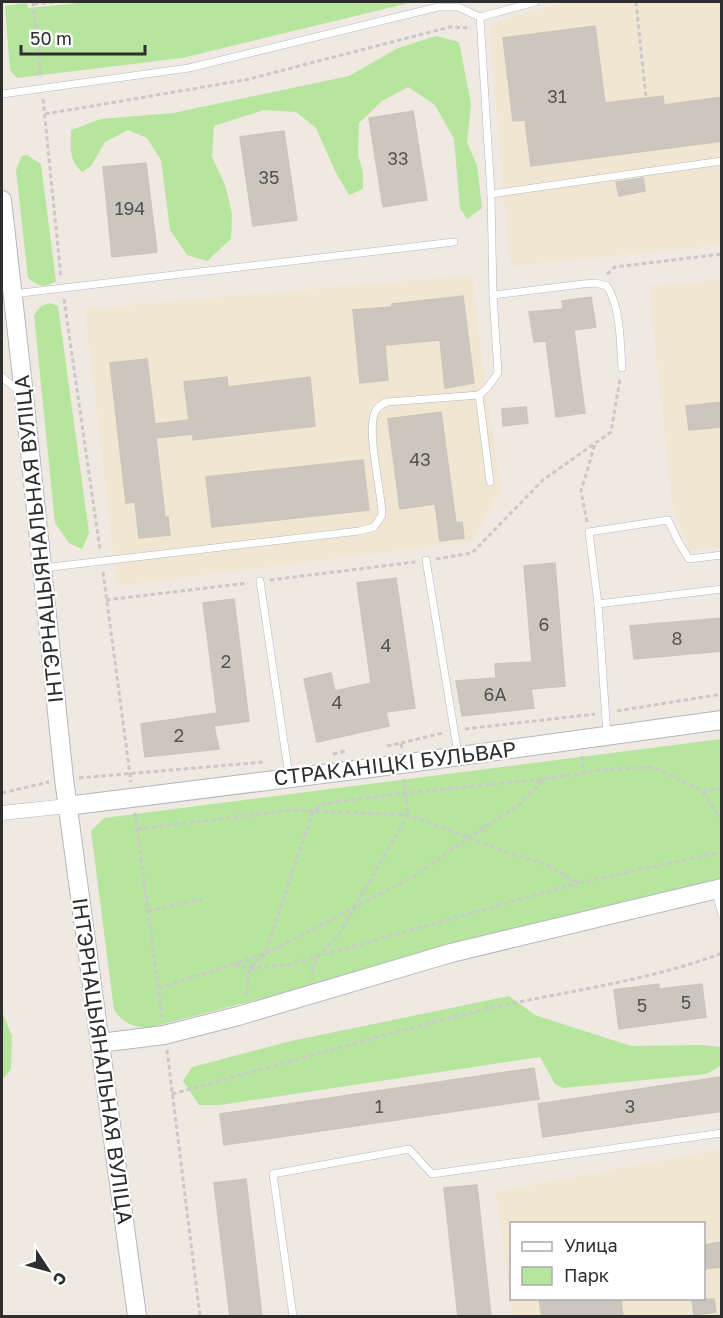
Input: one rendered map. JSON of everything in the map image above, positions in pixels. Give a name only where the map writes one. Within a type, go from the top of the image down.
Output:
[{"type":"street","name":"ІНТЭРНАЦЫЯНАЛЬНАЯ ВУЛІЦА","points":[[2,200],[5,264],[13,294],[67,806],[137,1317]]},
{"type":"street","name":"СТРАКАНІЦКІ БУЛЬВАР","points":[[67,806],[288,770],[402,764],[722,720]]},
{"type":"street","points":[[2,813],[67,806]]},
{"type":"street","points":[[100,1043],[164,1035],[451,953],[718,889]]},
{"type":"lane","points":[[2,94],[189,68],[438,7],[458,7],[480,17],[534,2]]},
{"type":"lane","points":[[41,568],[359,531],[374,527],[382,515],[374,446],[373,417],[377,408],[387,402],[479,395],[487,388],[498,373],[493,295],[491,194],[480,17]]},
{"type":"lane","points":[[491,194],[722,161]]},
{"type":"lane","points":[[13,294],[454,242]]},
{"type":"lane","points":[[493,295],[596,283],[606,286],[614,298],[622,368]]},
{"type":"lane","points":[[2,377],[24,395]]},
{"type":"lane","points":[[479,395],[490,482]]},
{"type":"lane","points":[[607,737],[598,604],[589,532],[668,520],[688,559],[722,555]]},
{"type":"lane","points":[[426,560],[459,756]]},
{"type":"lane","points":[[260,581],[288,770]]},
{"type":"lane","points":[[598,604],[722,589]]},
{"type":"lane","points":[[718,889],[722,915]]},
{"type":"lane","points":[[293,1317],[273,1173],[409,1149],[432,1174],[722,1134]]},
{"type":"path","points":[[34,4],[53,2]]},
{"type":"path","points":[[636,2],[646,98]]},
{"type":"path","points":[[45,114],[245,80],[450,27],[481,28]]},
{"type":"path","points":[[596,283],[615,267],[722,254]]},
{"type":"path","points":[[426,560],[472,553],[543,480],[611,432],[622,368]]},
{"type":"path","points":[[589,532],[581,491],[596,443]]},
{"type":"path","points":[[101,560],[134,796],[200,1317]]},
{"type":"path","points":[[387,746],[453,730],[606,713],[722,694]]},
{"type":"path","points":[[578,740],[583,773]]},
{"type":"path","points":[[338,936],[408,815],[401,742]]},
{"type":"path","points":[[326,755],[346,752]]},
{"type":"path","points":[[244,1014],[250,968],[264,954],[313,811],[322,804],[545,779],[600,770],[653,767],[703,791],[722,821]]},
{"type":"path","points":[[2,793],[64,779],[129,773],[288,770]]},
{"type":"path","points":[[159,988],[264,954],[415,876],[519,805],[545,779]]},
{"type":"path","points":[[703,791],[722,788]]},
{"type":"path","points":[[137,829],[294,810],[408,815],[545,864],[578,883]]},
{"type":"path","points":[[233,965],[250,968],[287,965],[578,883],[722,852]]},
{"type":"path","points":[[148,911],[202,899]]},
{"type":"path","points":[[172,1094],[472,1012],[630,979],[691,964],[722,952]]},
{"type":"shaded area","points":[[565,2],[721,2],[721,245],[510,266],[489,24]]},
{"type":"shaded area","points":[[472,275],[501,489],[472,541],[117,586],[85,309]]},
{"type":"shaded area","points":[[721,279],[721,547],[690,551],[672,504],[649,287]]},
{"type":"shaded area","points":[[721,1149],[721,1316],[513,1316],[511,1300],[705,1300],[705,1222],[510,1222],[510,1294],[496,1192]]},
{"type":"green space","points":[[89,2],[413,2],[182,58],[17,78],[10,70],[5,6],[27,3],[28,8]]},
{"type":"green space","points":[[436,36],[459,42],[471,104],[467,143],[477,165],[482,208],[467,219],[460,208],[454,139],[435,105],[408,87],[382,101],[359,123],[358,155],[363,172],[363,189],[349,195],[335,171],[316,128],[296,112],[264,110],[214,126],[212,157],[225,185],[232,214],[231,239],[207,261],[187,255],[170,230],[161,160],[147,138],[128,130],[105,142],[91,166],[82,172],[72,158],[71,130],[101,119],[173,113],[349,76],[398,48]]},
{"type":"green space","points":[[27,155],[41,164],[56,281],[44,286],[28,278],[16,170],[22,156]]},
{"type":"green space","points":[[50,303],[58,306],[89,533],[82,549],[69,543],[55,523],[34,315],[41,306]]},
{"type":"green space","points":[[721,739],[721,879],[148,1028],[128,1024],[114,1010],[91,831],[104,818]]},
{"type":"green space","points":[[509,996],[535,1015],[631,1046],[721,1047],[721,1066],[706,1074],[563,1088],[555,1084],[540,1057],[220,1105],[199,1105],[183,1081],[192,1067],[291,1041]]},
{"type":"green space","points":[[2,1012],[12,1036],[11,1069],[2,1080]]},
{"type":"building","points":[[595,26],[605,103],[663,96],[664,105],[722,97],[722,141],[531,166],[525,120],[513,121],[503,38]]},
{"type":"building","points":[[413,111],[427,200],[383,207],[369,118]]},
{"type":"building","points":[[284,131],[297,220],[253,226],[240,137]]},
{"type":"building","points":[[146,163],[157,252],[112,257],[103,167]]},
{"type":"building","points":[[643,178],[645,191],[619,196],[616,182]]},
{"type":"building","points":[[463,296],[474,383],[445,388],[440,340],[385,345],[388,380],[360,383],[353,310],[392,307],[392,304]]},
{"type":"building","points":[[591,297],[596,327],[574,330],[585,413],[556,417],[546,341],[534,342],[529,312],[563,309],[562,301]]},
{"type":"building","points":[[147,359],[155,424],[189,420],[184,382],[227,377],[228,387],[310,377],[315,426],[193,440],[193,434],[156,438],[165,518],[168,517],[170,535],[139,538],[135,502],[126,503],[110,363]]},
{"type":"building","points":[[722,402],[722,427],[689,430],[686,406]]},
{"type":"building","points":[[526,407],[528,423],[503,426],[502,409]]},
{"type":"building","points":[[441,412],[456,523],[462,522],[464,538],[440,541],[435,504],[400,509],[388,419]]},
{"type":"building","points":[[363,460],[369,510],[212,527],[206,477]]},
{"type":"building","points":[[555,563],[565,686],[531,689],[534,708],[462,716],[456,681],[496,678],[495,664],[532,662],[524,566]]},
{"type":"building","points":[[396,578],[415,708],[386,712],[389,726],[317,742],[304,679],[331,673],[335,691],[371,683],[357,583]]},
{"type":"building","points":[[234,599],[249,721],[214,726],[219,749],[145,757],[141,724],[217,713],[203,603]]},
{"type":"building","points":[[722,618],[722,651],[634,659],[630,626]]},
{"type":"building","points":[[659,984],[659,989],[702,984],[706,1017],[619,1029],[614,990]]},
{"type":"building","points":[[534,1068],[539,1099],[224,1145],[220,1114]]},
{"type":"building","points":[[720,1077],[722,1111],[543,1137],[538,1104]]},
{"type":"building","points":[[246,1179],[262,1317],[230,1317],[214,1183]]},
{"type":"building","points":[[477,1185],[491,1317],[458,1317],[444,1188]]},
{"type":"building","points":[[722,1242],[722,1267],[705,1269],[705,1245]]},
{"type":"building","points":[[714,1299],[716,1312],[694,1315],[692,1300]]},
{"type":"building","points":[[539,1300],[621,1300],[623,1317],[542,1317]]}]
